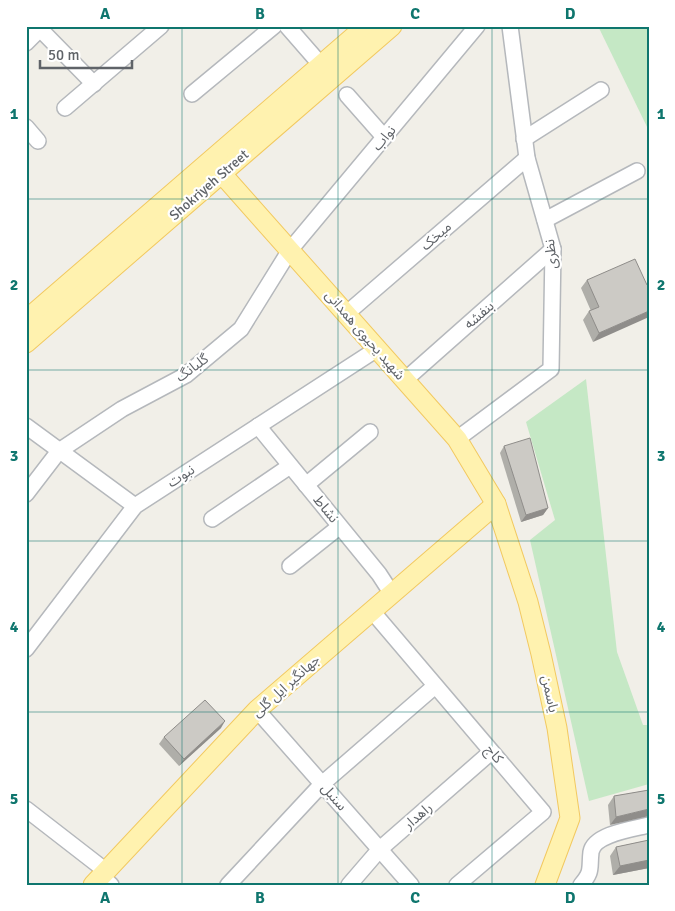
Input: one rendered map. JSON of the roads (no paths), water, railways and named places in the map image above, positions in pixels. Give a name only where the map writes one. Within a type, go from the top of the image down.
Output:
[{"type":"main road","name":"Shokriyeh Street","points":[[27,317],[366,26]]},
{"type":"main road","name":"Shokriyeh Street","points":[[26,343],[392,26]]},
{"type":"main road","name":"شهید یحیوی همدانی","points":[[222,174],[457,439],[496,504]]},
{"type":"main road","name":"جهانگیر ایل گلی","points":[[103,879],[257,710],[496,504]]},
{"type":"main road","name":"یاسمن","points":[[496,504],[528,602],[541,654],[557,728],[570,818],[545,885]]},
{"type":"street","points":[[65,108],[161,26]]},
{"type":"street","points":[[192,94],[274,26]]},
{"type":"street","points":[[287,26],[321,65]]},
{"type":"street","name":"نواب","points":[[290,250],[478,26]]},
{"type":"street","name":"نظری","points":[[457,439],[551,368],[553,249],[527,158],[510,26]]},
{"type":"street","points":[[26,43],[41,28],[94,84]]},
{"type":"street","points":[[524,139],[601,90]]},
{"type":"street","points":[[347,96],[384,137]]},
{"type":"street","points":[[26,127],[38,141]]},
{"type":"street","name":"میخک","points":[[346,314],[527,158]]},
{"type":"street","points":[[545,220],[637,171]]},
{"type":"street","name":"بنفشه","points":[[405,380],[553,249]]},
{"type":"street","name":"گلبانگ","points":[[26,494],[59,451],[122,409],[186,375],[241,329],[290,250]]},
{"type":"street","name":"نبوت","points":[[26,648],[135,506],[377,349]]},
{"type":"street","points":[[26,426],[135,506]]},
{"type":"street","name":"نشاط","points":[[258,426],[379,574],[392,594]]},
{"type":"street","points":[[306,485],[370,432]]},
{"type":"street","points":[[212,519],[290,466]]},
{"type":"street","points":[[290,566],[340,526]]},
{"type":"street","name":"کاج","points":[[372,610],[543,812],[457,885]]},
{"type":"street","points":[[228,885],[322,784],[435,686]]},
{"type":"street","name":"سنبل","points":[[257,710],[411,885]]},
{"type":"street","name":"راهدار","points":[[349,885],[380,849],[491,752]]},
{"type":"street","points":[[26,809],[103,879]]},
{"type":"street","points":[[581,885],[590,874],[592,850],[600,839],[649,825]]}]
